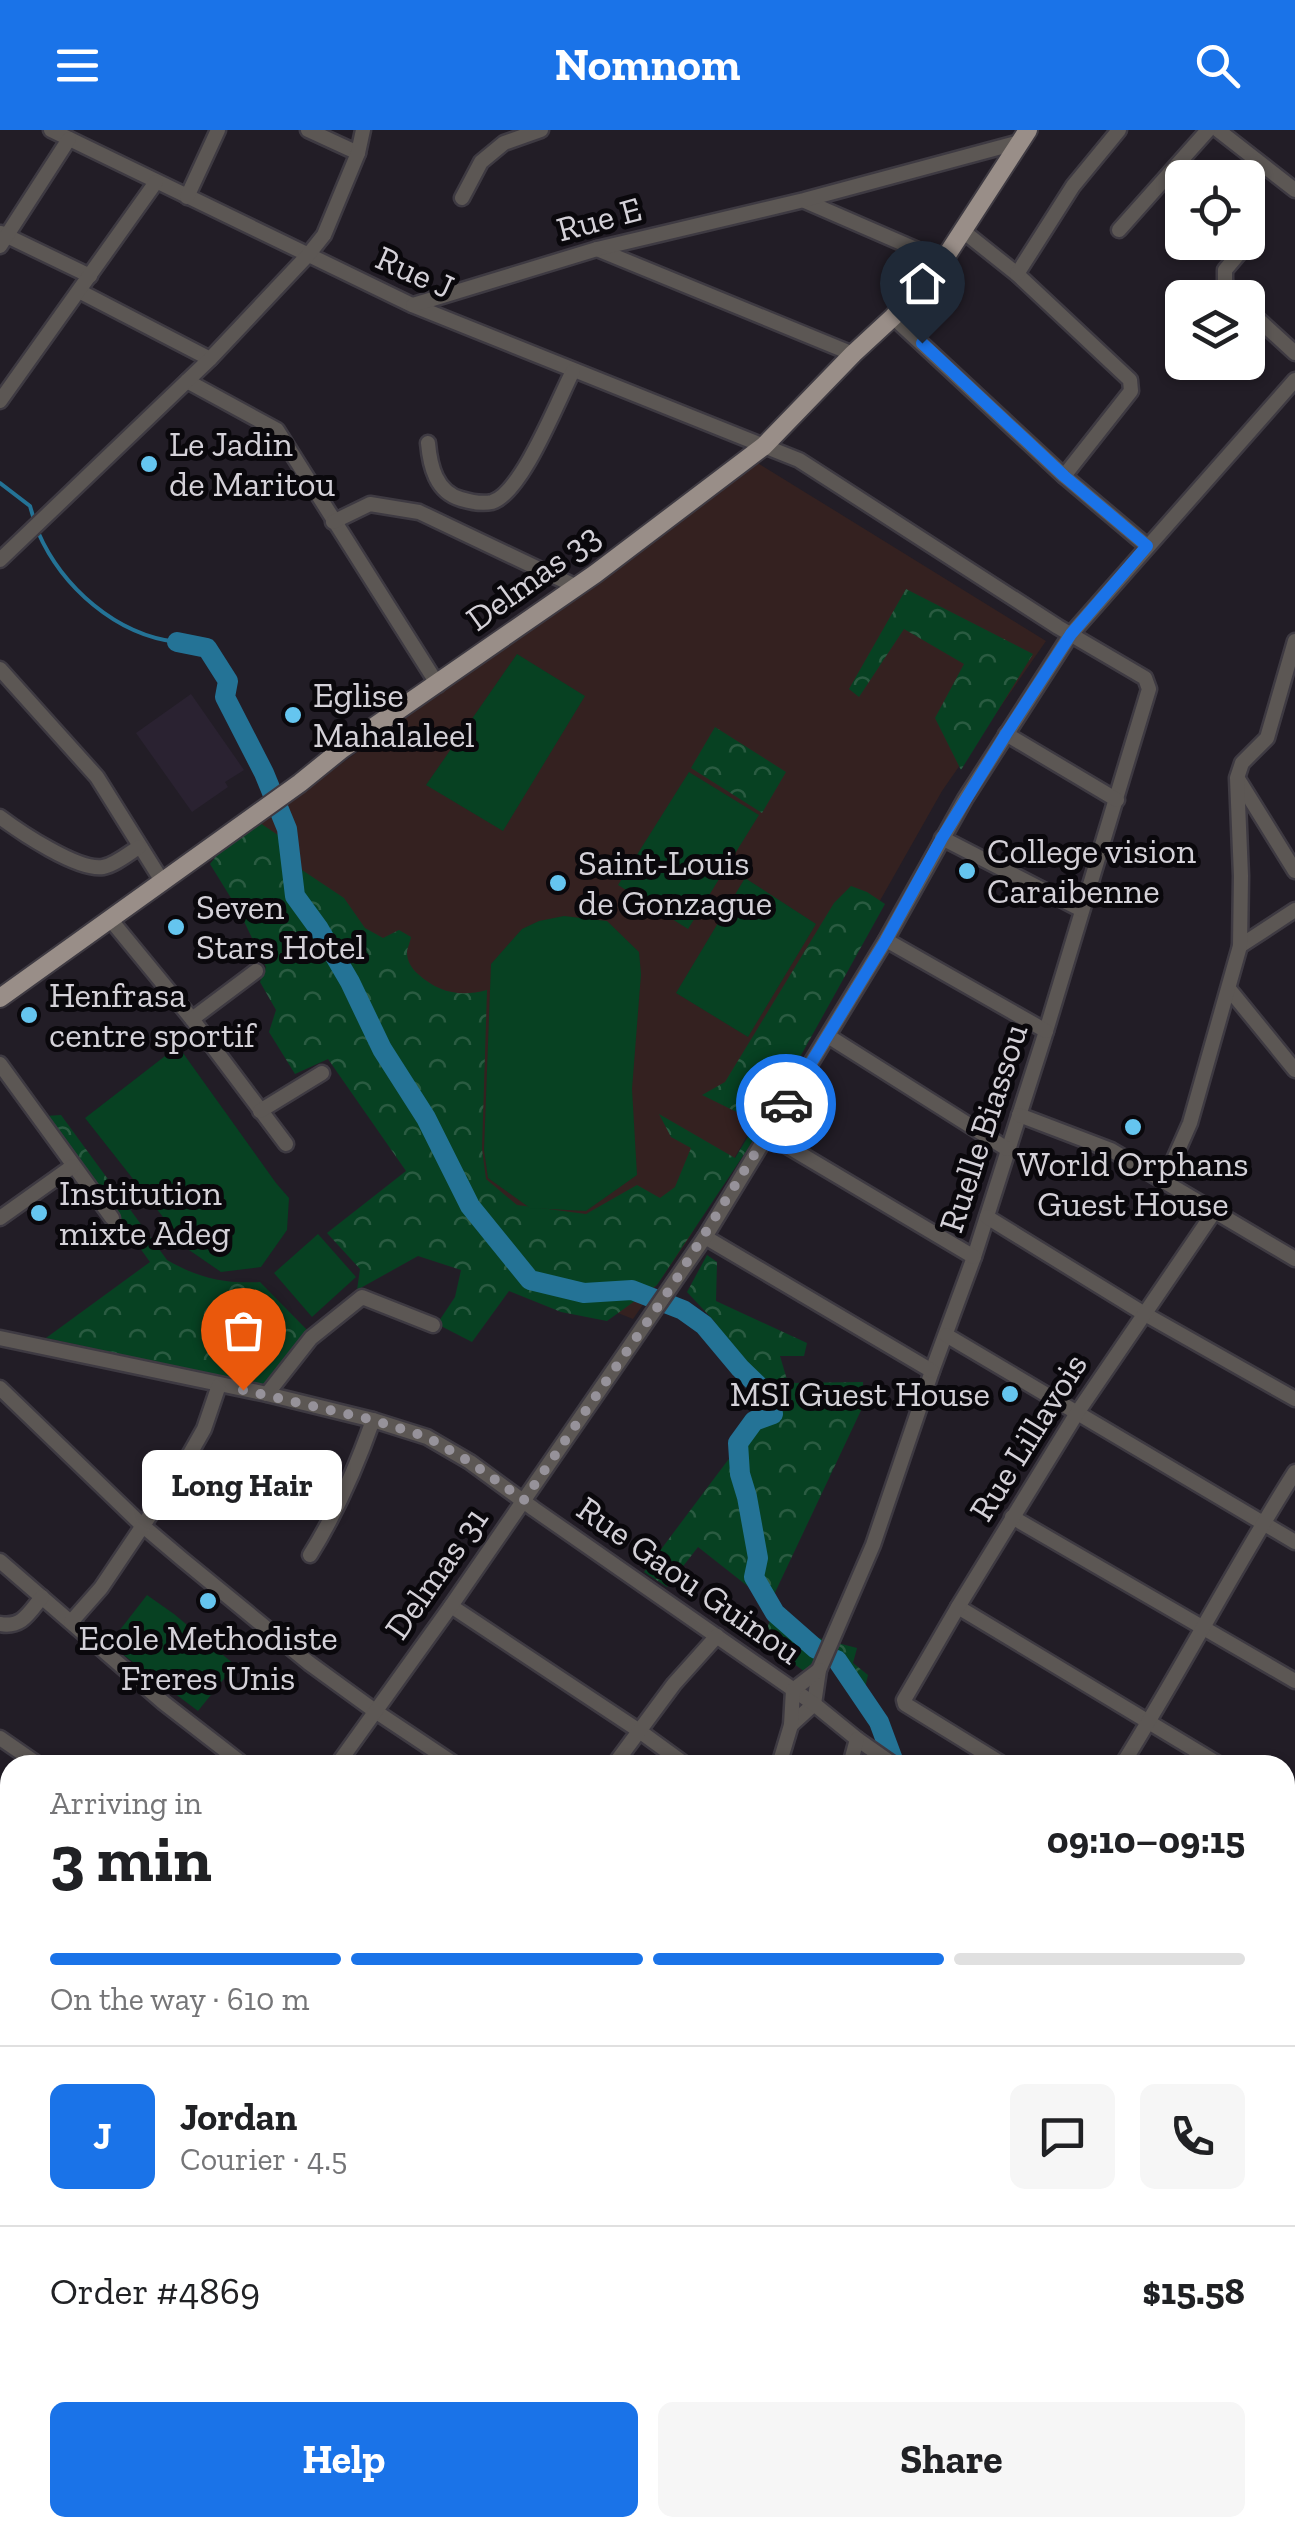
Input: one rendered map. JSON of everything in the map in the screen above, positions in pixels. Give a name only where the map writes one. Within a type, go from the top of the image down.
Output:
[{"type":"main road","name":"Delmas 33","points":[[0,998],[342,749],[577,587],[764,446],[893,317],[943,260],[1024,136]]},
{"type":"street","points":[[186,197],[218,130]]},
{"type":"street","points":[[308,130],[358,153]]},
{"type":"street","points":[[0,560],[188,381],[308,255],[324,234],[358,153],[363,130]]},
{"type":"street","points":[[462,198],[481,162],[506,137],[540,130]]},
{"type":"street","points":[[1017,274],[1073,186],[1119,130]]},
{"type":"street","points":[[1118,230],[1208,130]]},
{"type":"street","points":[[1218,130],[1295,190]]},
{"type":"street","points":[[60,133],[2,239],[90,276]]},
{"type":"street","name":"Rue J","points":[[60,133],[412,306],[799,460],[1071,634]]},
{"type":"street","name":"Rue E","points":[[412,306],[597,249],[804,200],[1024,136]]},
{"type":"street","points":[[0,401],[156,182]]},
{"type":"street","points":[[804,200],[943,260]]},
{"type":"street","points":[[963,231],[1017,274],[1130,380],[1131,391],[1064,476]]},
{"type":"street","points":[[597,249],[853,354]]},
{"type":"street","points":[[78,292],[210,358]]},
{"type":"street","points":[[893,317],[1064,476],[1147,546]]},
{"type":"street","points":[[1265,326],[1295,353]]},
{"type":"street","points":[[428,443],[434,474],[442,486],[455,497],[491,502],[507,493],[521,476],[573,371]]},
{"type":"street","points":[[188,381],[277,430],[438,684]]},
{"type":"street","name":"Delmas 31","points":[[343,1755],[672,1286],[886,940],[962,797],[1071,634],[1292,388]]},
{"type":"street","points":[[333,522],[370,504],[419,512],[577,587]]},
{"type":"street","name":"Ruelle Biassou","points":[[819,1670],[873,1546],[974,1257],[1149,688],[1145,678],[1071,634]]},
{"type":"street","points":[[1164,1182],[1190,1123],[1240,946],[1237,778],[1242,763],[1267,738],[1295,641]]},
{"type":"street","points":[[0,669],[97,777],[162,881]]},
{"type":"street","points":[[1006,734],[1117,800]]},
{"type":"street","points":[[1237,778],[1295,871]]},
{"type":"street","points":[[0,817],[22,834],[87,865],[102,867],[139,847]]},
{"type":"street","points":[[942,838],[1082,910]]},
{"type":"street","points":[[1240,946],[1295,910]]},
{"type":"street","points":[[110,919],[286,1144]]},
{"type":"street","points":[[886,940],[1046,1031]]},
{"type":"street","points":[[192,1019],[256,971]]},
{"type":"street","points":[[1229,989],[1295,1070]]},
{"type":"street","points":[[828,1036],[1007,1149]]},
{"type":"street","points":[[0,1064],[112,1218]]},
{"type":"street","points":[[260,1111],[322,1073]]},
{"type":"street","points":[[1019,1116],[1111,1150],[1295,1259]]},
{"type":"street","points":[[768,1134],[974,1257]]},
{"type":"street","points":[[0,1218],[72,1166]]},
{"type":"street","name":"Rue Lillavois","points":[[988,1755],[904,1702],[1076,1412],[1214,1212]]},
{"type":"street","points":[[987,1218],[1295,1399]]},
{"type":"street","points":[[704,1236],[932,1371]]},
{"type":"street","points":[[267,1394],[311,1338],[362,1297],[434,1325]]},
{"type":"street","points":[[946,1335],[1295,1542]]},
{"type":"street","name":"Rue Gaou Guinou","points":[[0,1338],[267,1394],[427,1437],[470,1462],[814,1704],[880,1755]]},
{"type":"street","points":[[71,1622],[101,1588],[183,1466],[204,1429],[220,1386]]},
{"type":"street","points":[[0,1388],[144,1526],[309,1663],[441,1755]]},
{"type":"street","points":[[310,1555],[355,1472],[373,1420]]},
{"type":"street","points":[[1128,1755],[1295,1472]]},
{"type":"street","points":[[1012,1517],[1295,1682]]},
{"type":"street","points":[[0,1561],[164,1703],[231,1755]]},
{"type":"street","points":[[0,1624],[22,1622],[42,1597]]},
{"type":"street","points":[[451,1606],[672,1755]]},
{"type":"street","points":[[958,1606],[1203,1755]]},
{"type":"street","points":[[621,1755],[716,1636]]},
{"type":"street","points":[[782,1755],[790,1725],[793,1690],[819,1670]]},
{"type":"street","points":[[790,1725],[814,1704],[819,1670]]},
{"type":"street","points":[[0,1738],[24,1755]]},
{"type":"street","points":[[853,1755],[857,1739]]},
{"type":"shaded area","name":"Saint-Louis de Gonzague","points":[[748,457],[1046,641],[942,791],[688,1240],[633,1319],[439,1242],[422,1171],[239,911],[214,856],[407,716]]},
{"type":"shaded area","points":[[191,694],[244,770],[225,782],[228,787],[192,812],[136,733]]},
{"type":"green space","points":[[906,589],[1033,654],[961,770],[935,718],[964,664],[904,629],[859,697],[849,689]]},
{"type":"green space","points":[[517,654],[585,696],[503,831],[426,785]]},
{"type":"green space","points":[[715,727],[786,772],[762,813],[691,768]]},
{"type":"green space","points":[[689,772],[759,815],[688,929],[618,885]]},
{"type":"green space","points":[[260,823],[293,845],[302,870],[344,898],[365,928],[383,938],[399,930],[411,937],[408,959],[414,970],[434,986],[450,992],[487,990],[482,1149],[486,1179],[517,1205],[586,1214],[637,1185],[660,1198],[675,1187],[691,1148],[671,1137],[659,1114],[735,1158],[757,1122],[702,1095],[725,1082],[834,903],[851,886],[885,904],[755,1138],[657,1285],[607,1321],[561,1312],[509,1291],[472,1342],[437,1324],[455,1297],[461,1270],[418,1256],[357,1290],[360,1269],[327,1233],[406,1171],[328,1059],[295,1074],[269,1032],[276,1010],[260,982],[266,967],[239,911],[210,864],[232,840]]},
{"type":"green space","points":[[745,878],[816,924],[748,1037],[676,993]]},
{"type":"green space","points":[[564,916],[607,921],[639,952],[641,974],[632,1089],[637,1175],[586,1211],[530,1208],[488,1178],[484,1150],[491,964],[522,929]]},
{"type":"green space","points":[[178,1046],[289,1198],[287,1230],[261,1267],[221,1272],[189,1250],[85,1118]]},
{"type":"green space","points":[[61,1115],[167,1260],[212,1278],[260,1282],[310,1333],[269,1386],[46,1338],[150,1262],[45,1116]]},
{"type":"green space","points":[[318,1234],[356,1277],[312,1317],[274,1273]]},
{"type":"green space","points":[[707,1255],[717,1262],[716,1301],[807,1343],[804,1356],[780,1356],[788,1383],[863,1382],[864,1404],[771,1601],[807,1635],[857,1648],[853,1663],[868,1675],[865,1688],[823,1656],[808,1674],[762,1641],[773,1613],[750,1588],[698,1547],[667,1587],[644,1572],[755,1424],[778,1416],[775,1396],[741,1366],[719,1339],[715,1322],[687,1292]]},
{"type":"green space","points":[[147,1595],[235,1665],[198,1711],[109,1644]]},
{"type":"waterway","points":[[0,483],[30,506],[35,523]]},
{"type":"waterway","points":[[38,532],[61,571],[94,605],[133,630],[177,642]]},
{"type":"waterway","points":[[177,642],[207,648],[228,681],[225,697],[287,829],[295,896],[350,982],[382,1049],[426,1118],[470,1206],[530,1280],[584,1293],[632,1290],[683,1310],[704,1325],[769,1396],[773,1414],[754,1421],[738,1443],[740,1474],[758,1558],[754,1577],[775,1613],[816,1649]]},
{"type":"waterway","points":[[837,1660],[879,1722],[891,1755]]},
{"type":"way so far","points":[[243,1390],[373,1420],[427,1437],[524,1500],[672,1286],[786,1104]]},
{"type":"place","name":"Le Jadin de Maritou","points":[[149,464]]},
{"type":"place","name":"Eglise Mahalaleel","points":[[293,715]]},
{"type":"place","name":"College vision Caraibenne","points":[[967,871]]},
{"type":"place","name":"Saint-Louis de Gonzague","points":[[558,883]]},
{"type":"place","name":"Seven Stars Hotel","points":[[176,927]]},
{"type":"place","name":"Henfrasa centre sportif","points":[[29,1015]]},
{"type":"place","name":"World Orphans Guest House","points":[[1133,1127]]},
{"type":"place","name":"Institution mixte Adeg","points":[[39,1213]]},
{"type":"place","name":"Long Hair","points":[[243,1390]]},
{"type":"place","name":"MSI Guest House","points":[[1010,1394]]},
{"type":"place","name":"Ecole Methodiste Freres Unis","points":[[208,1601]]},
{"type":"route","points":[[786,1104],[1006,734],[1071,634],[1147,546],[1064,476],[922,343]]}]
